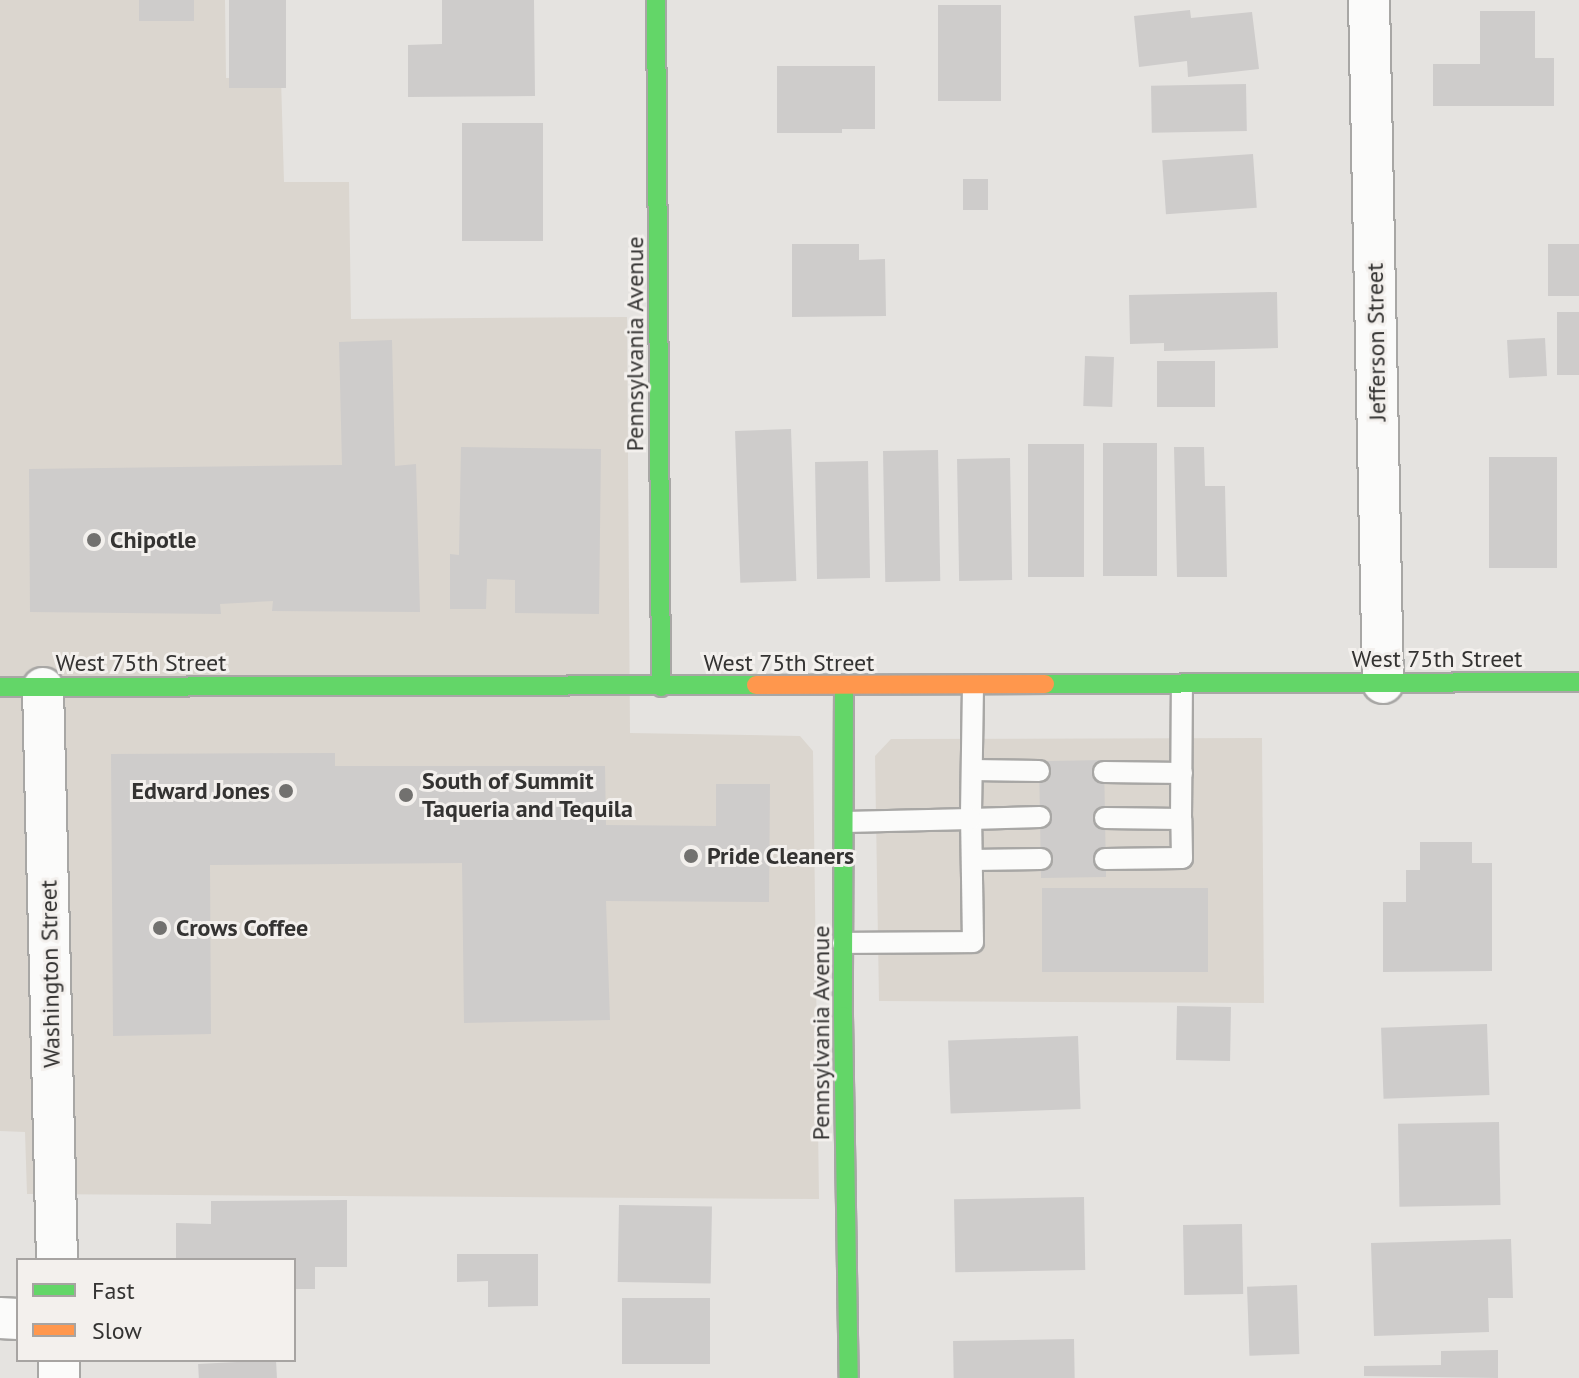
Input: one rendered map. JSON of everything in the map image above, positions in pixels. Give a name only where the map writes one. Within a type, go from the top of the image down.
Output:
[{"type":"main road","name":"Pennsylvania Avenue","points":[[656,0],[661,687]]},
{"type":"main road","name":"West 75th Street","points":[[0,687],[844,687],[1579,682]]},
{"type":"main road","name":"Pennsylvania Avenue","points":[[844,687],[843,943],[849,1378]]},
{"type":"street","name":"Jefferson Street","points":[[1369,0],[1383,683]]},
{"type":"street","name":"Washington Street","points":[[43,688],[57,1258]]},
{"type":"lane","points":[[1105,859],[1182,858],[1182,685]]},
{"type":"lane","points":[[843,943],[973,942],[973,686]]},
{"type":"lane","points":[[973,770],[1039,771]]},
{"type":"lane","points":[[1104,772],[1182,773]]},
{"type":"lane","points":[[845,822],[1040,817]]},
{"type":"lane","points":[[1105,818],[1181,819]]},
{"type":"lane","points":[[972,860],[1041,859]]},
{"type":"shaded area","points":[[0,0],[225,0],[226,78],[281,78],[284,182],[349,182],[351,319],[627,317],[630,733],[800,736],[813,751],[819,1199],[27,1194],[25,1132],[0,1131]]},
{"type":"shaded area","points":[[1262,738],[1264,1003],[879,1001],[875,756],[891,739]]},
{"type":"building","points":[[139,0],[194,0],[194,21],[139,21]]},
{"type":"building","points":[[229,0],[286,0],[286,88],[229,88]]},
{"type":"building","points":[[442,0],[534,0],[535,96],[408,97],[408,45],[442,44]]},
{"type":"building","points":[[938,5],[1001,5],[1001,101],[938,101]]},
{"type":"building","points":[[1190,10],[1191,18],[1252,12],[1259,69],[1188,77],[1187,61],[1139,67],[1134,16]]},
{"type":"building","points":[[1480,11],[1535,11],[1535,58],[1554,58],[1554,106],[1433,106],[1433,64],[1480,64]]},
{"type":"building","points":[[777,66],[875,66],[875,129],[842,129],[842,133],[777,133]]},
{"type":"building","points":[[1246,84],[1247,131],[1152,133],[1151,86]]},
{"type":"building","points":[[462,123],[543,123],[543,241],[462,241]]},
{"type":"building","points":[[1253,154],[1257,208],[1166,214],[1162,160]]},
{"type":"building","points":[[963,179],[988,179],[988,210],[963,210]]},
{"type":"building","points":[[792,244],[859,244],[859,260],[885,259],[886,316],[792,317]]},
{"type":"building","points":[[1548,244],[1579,244],[1579,296],[1548,296]]},
{"type":"building","points":[[1277,292],[1278,348],[1164,351],[1164,343],[1130,344],[1129,295]]},
{"type":"building","points":[[1557,312],[1579,312],[1579,375],[1557,375]]},
{"type":"building","points":[[1545,338],[1547,376],[1509,378],[1507,340]]},
{"type":"building","points":[[392,340],[395,466],[416,464],[420,612],[272,611],[273,601],[220,604],[221,614],[30,612],[29,469],[342,465],[339,342]]},
{"type":"building","points":[[1085,356],[1114,357],[1112,407],[1083,406]]},
{"type":"building","points":[[1157,361],[1215,361],[1215,407],[1157,407]]},
{"type":"building","points":[[791,429],[796,581],[740,583],[735,431]]},
{"type":"building","points":[[1103,443],[1157,443],[1157,576],[1103,576]]},
{"type":"building","points":[[1028,444],[1084,444],[1084,577],[1028,577]]},
{"type":"building","points":[[461,447],[601,449],[599,614],[515,613],[515,580],[487,579],[486,609],[450,609],[450,554],[459,555]]},
{"type":"building","points":[[1174,447],[1204,447],[1205,486],[1225,486],[1227,577],[1177,577]]},
{"type":"building","points":[[938,450],[940,581],[885,582],[883,451]]},
{"type":"building","points":[[1489,457],[1557,457],[1557,568],[1489,568]]},
{"type":"building","points":[[1010,458],[1012,580],[959,581],[957,459]]},
{"type":"building","points":[[868,461],[870,578],[817,579],[815,462]]},
{"type":"building","points":[[335,753],[335,766],[605,766],[606,825],[716,826],[716,784],[770,784],[769,902],[606,901],[610,1020],[464,1023],[462,863],[210,865],[211,1034],[113,1036],[111,754]]},
{"type":"building","points":[[1104,760],[1106,877],[1041,878],[1039,761]]},
{"type":"building","points":[[1420,842],[1472,842],[1472,863],[1492,863],[1492,971],[1383,972],[1383,902],[1406,902],[1406,870],[1420,870]]},
{"type":"building","points":[[1042,888],[1208,888],[1208,972],[1042,972]]},
{"type":"building","points":[[1177,1006],[1231,1007],[1230,1061],[1176,1060]]},
{"type":"building","points":[[1487,1024],[1489,1095],[1384,1099],[1381,1028]]},
{"type":"building","points":[[1078,1036],[1081,1109],[951,1113],[948,1041]]},
{"type":"building","points":[[1499,1122],[1500,1205],[1399,1207],[1398,1124]]},
{"type":"building","points":[[1084,1197],[1085,1270],[955,1272],[954,1199]]},
{"type":"building","points":[[347,1200],[347,1267],[315,1267],[315,1289],[296,1289],[296,1258],[176,1258],[176,1223],[211,1224],[211,1201]]},
{"type":"building","points":[[619,1205],[712,1207],[711,1284],[618,1282]]},
{"type":"building","points":[[1242,1224],[1243,1294],[1184,1295],[1183,1225]]},
{"type":"building","points":[[1511,1239],[1513,1298],[1488,1298],[1489,1332],[1374,1336],[1371,1243]]},
{"type":"building","points":[[457,1254],[538,1254],[538,1306],[488,1307],[488,1281],[457,1282]]},
{"type":"building","points":[[1297,1285],[1299,1354],[1249,1356],[1247,1287]]},
{"type":"building","points":[[622,1298],[710,1298],[710,1364],[622,1364]]},
{"type":"building","points":[[1074,1339],[1075,1378],[954,1378],[953,1341]]},
{"type":"building","points":[[1498,1350],[1498,1378],[1364,1376],[1364,1366],[1441,1365],[1441,1351]]},
{"type":"building","points":[[276,1362],[277,1378],[199,1378],[198,1364]]},
{"type":"traffic: fast","points":[[656,0],[661,687]]},
{"type":"traffic: fast","points":[[1045,684],[1579,682]]},
{"type":"traffic: fast","points":[[0,687],[756,685]]},
{"type":"traffic: fast","points":[[844,687],[843,1016],[849,1378]]},
{"type":"traffic: slow","points":[[756,685],[1045,684]]},
{"type":"place","name":"Chipotle","points":[[94,540]]},
{"type":"place","name":"Edward Jones","points":[[286,791]]},
{"type":"place","name":"South of Summit Taqueria and Tequila","points":[[406,795]]},
{"type":"place","name":"Pride Cleaners","points":[[691,856]]},
{"type":"place","name":"Crows Coffee","points":[[160,928]]}]
